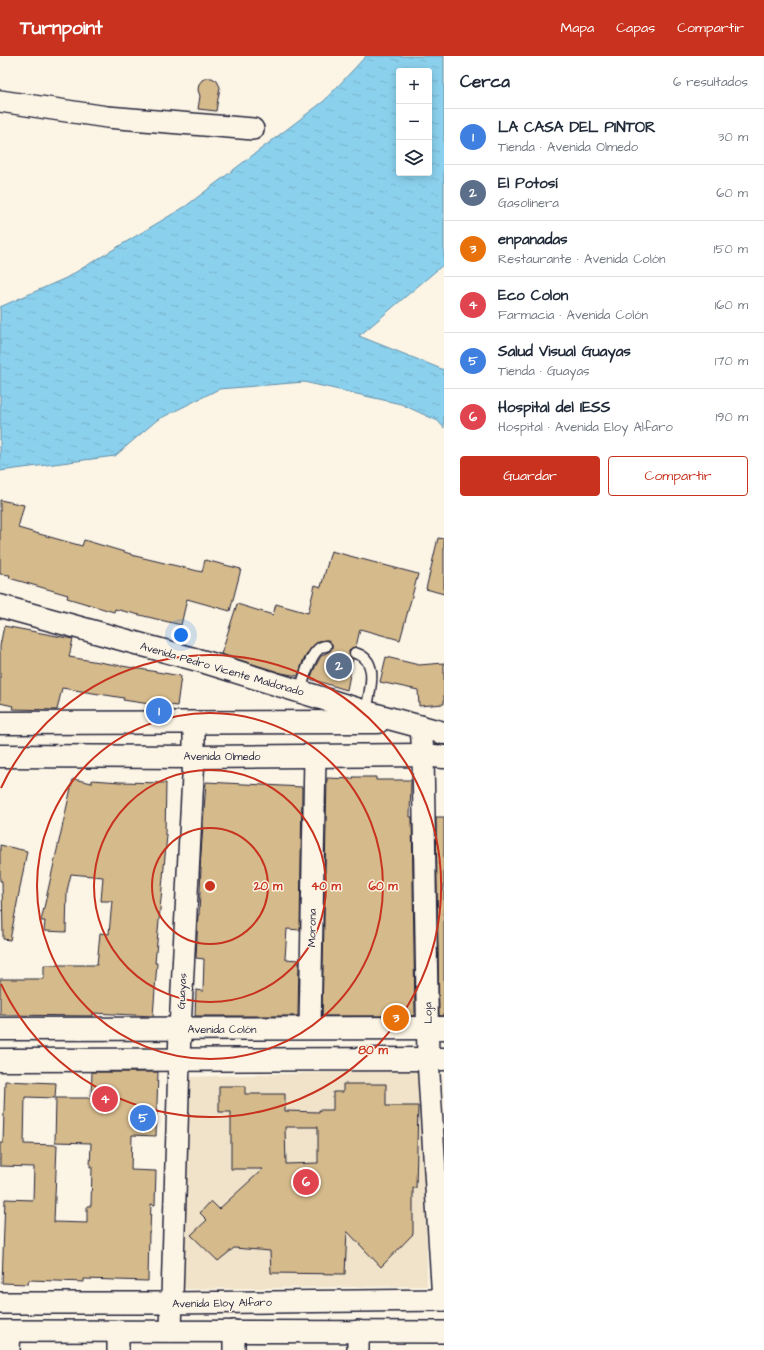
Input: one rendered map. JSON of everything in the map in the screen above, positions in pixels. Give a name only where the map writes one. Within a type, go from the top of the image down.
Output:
[{"type":"street","points":[[0,101],[107,117],[253,129]]},
{"type":"street","name":"Avenida Pedro Vicente Maldonado","points":[[0,606],[205,662],[366,712],[444,733]]},
{"type":"street","points":[[0,723],[413,724]]},
{"type":"street","name":"Guayas","points":[[171,1331],[180,1029],[194,756],[194,723]]},
{"type":"street","name":"Loja","points":[[413,724],[434,756],[436,1059],[444,1300]]},
{"type":"street","name":"Avenida Olmedo","points":[[0,756],[434,756]]},
{"type":"street","name":"Morona","points":[[310,1028],[315,756]]},
{"type":"street","name":"Avenida Colón","points":[[0,1029],[436,1028]]},
{"type":"street","points":[[0,1060],[436,1059]]},
{"type":"street","name":"Avenida Eloy Alfaro","points":[[0,1303],[444,1300]]},
{"type":"street","points":[[6,1338],[118,1341],[171,1331],[234,1340],[358,1340],[444,1332]]},
{"type":"lane","points":[[300,692],[310,661],[316,650],[322,646],[326,646]]},
{"type":"lane","points":[[355,653],[361,654],[371,665],[372,675],[366,712]]},
{"type":"shaded area","points":[[425,1069],[427,1286],[181,1289],[189,1077]]},
{"type":"water","points":[[366,56],[444,56],[444,264],[359,336],[444,370],[444,428],[438,421],[401,404],[304,382],[219,389],[157,420],[115,456],[0,471],[0,307],[66,278],[186,206],[324,101]]},
{"type":"building","points":[[212,78],[217,81],[220,87],[216,111],[198,109],[200,96],[198,90],[199,84],[202,80]]},
{"type":"building","points":[[0,500],[24,505],[18,528],[82,546],[84,540],[131,555],[202,572],[205,560],[241,569],[230,611],[187,599],[181,625],[115,609],[114,612],[67,598],[68,595],[9,578],[10,575],[0,574]]},
{"type":"building","points":[[438,538],[444,539],[444,594],[426,589]]},
{"type":"building","points":[[331,551],[418,574],[400,640],[360,629],[356,647],[349,651],[350,656],[353,659],[347,690],[310,679],[321,656],[330,651],[332,648],[332,644],[328,640],[319,641],[311,648],[303,661],[298,676],[281,673],[221,654],[237,604],[273,615],[276,604],[308,613],[315,585],[321,587]]},
{"type":"building","points":[[4,626],[73,639],[69,657],[181,676],[177,706],[156,703],[156,705],[123,700],[124,698],[62,688],[57,710],[12,709],[13,706],[0,703],[0,646]]},
{"type":"building","points":[[386,657],[419,665],[444,663],[444,704],[419,706],[418,690],[380,682]]},
{"type":"building","points":[[353,777],[376,777],[376,780],[411,780],[410,817],[412,817],[415,1016],[322,1016],[327,778],[353,779]]},
{"type":"building","points":[[73,779],[92,783],[92,780],[166,783],[165,835],[167,835],[155,963],[157,963],[153,1016],[93,1013],[93,1016],[0,1015],[0,979],[44,979],[44,965],[97,965],[100,933],[109,934],[112,901],[101,901],[103,877],[71,874],[67,891],[66,932],[44,931],[45,921],[41,921]]},
{"type":"building","points":[[206,782],[302,787],[300,930],[287,929],[285,959],[299,960],[298,1016],[195,1016],[196,990],[203,991],[204,959],[196,958]]},
{"type":"building","points":[[436,817],[444,817],[444,1016],[439,1016]]},
{"type":"building","points":[[0,845],[27,851],[10,940],[3,939]]},
{"type":"building","points":[[92,1072],[158,1072],[156,1136],[132,1135],[131,1170],[156,1171],[155,1205],[151,1204],[148,1281],[84,1279],[84,1282],[29,1280],[28,1284],[2,1283],[5,1199],[33,1200],[34,1167],[0,1166],[0,1143],[3,1143],[5,1081],[56,1083],[55,1098],[25,1097],[24,1144],[57,1145],[54,1222],[87,1223],[87,1206],[91,1206],[91,1143],[55,1142],[56,1098],[91,1098]]},
{"type":"building","points":[[343,1084],[386,1084],[386,1106],[418,1106],[416,1188],[413,1188],[413,1234],[381,1267],[347,1231],[345,1274],[271,1273],[270,1251],[234,1248],[218,1261],[191,1235],[207,1220],[200,1213],[211,1201],[219,1209],[263,1169],[231,1169],[231,1112],[219,1112],[219,1086],[245,1086],[245,1094],[285,1094],[285,1111],[319,1112],[319,1110],[333,1110],[333,1092],[343,1092]],"holes":[[[285,1127],[318,1127],[318,1163],[286,1164]]]},
{"type":"place","name":"El Potosí","points":[[339,666]]},
{"type":"place","name":"LA CASA DEL PINTOR","points":[[159,711]]},
{"type":"place","name":"enpanadas","points":[[396,1018]]},
{"type":"place","name":"Eco Colon","points":[[105,1099]]},
{"type":"place","name":"Salud Visual Guayas","points":[[143,1118]]},
{"type":"place","name":"Hospital del IESS","points":[[306,1182]]}]
